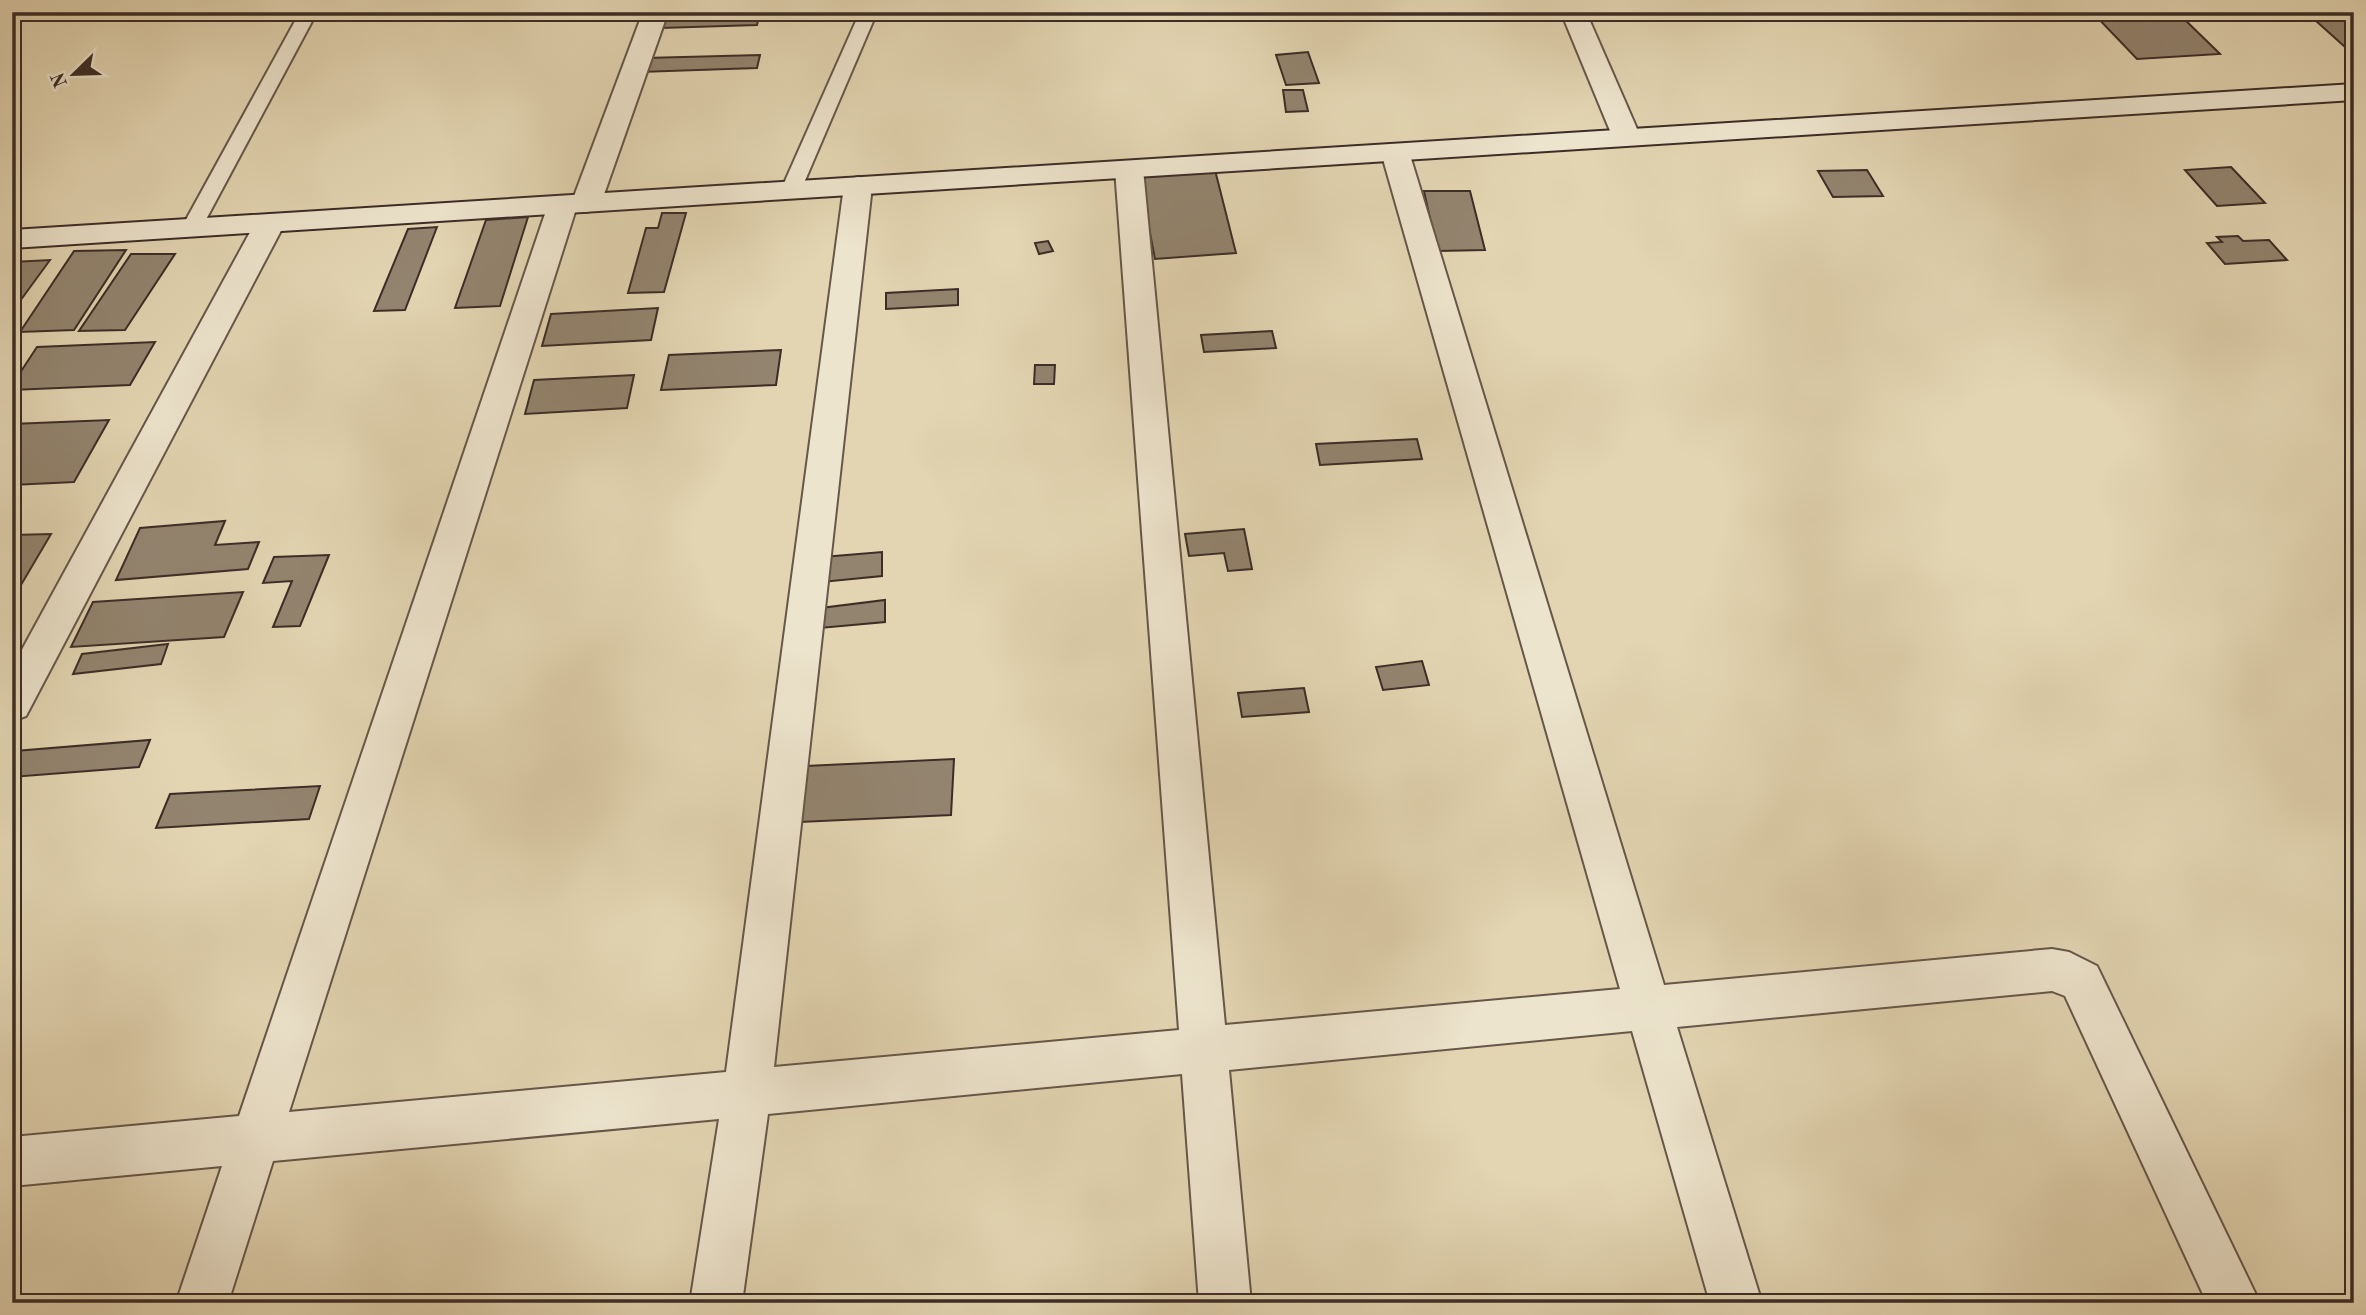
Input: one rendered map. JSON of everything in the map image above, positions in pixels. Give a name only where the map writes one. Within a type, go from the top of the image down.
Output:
[{"type":"street","points":[[202,1303],[575,204],[656,12]]},
{"type":"street","points":[[1573,12],[1628,138]]},
{"type":"street","points":[[12,239],[2354,92]]},
{"type":"street","points":[[1395,152],[1736,1303]]},
{"type":"street","points":[[1129,169],[1225,1303]]},
{"type":"street","points":[[716,1303],[747,1093],[858,186]]},
{"type":"street","points":[[12,705],[270,223]]},
{"type":"street","points":[[12,1162],[2052,970],[2069,973],[2081,981],[2234,1303]]},
{"type":"lane","points":[[192,227],[309,12]]},
{"type":"lane","points":[[791,190],[869,12]]},
{"type":"building","points":[[666,12],[760,12],[757,25],[661,28]]},
{"type":"building","points":[[2092,12],[2177,12],[2220,54],[2137,59]]},
{"type":"building","points":[[2306,12],[2339,12],[2354,25],[2354,55]]},
{"type":"building","points":[[1308,52],[1319,83],[1286,85],[1276,55]]},
{"type":"building","points":[[760,55],[757,68],[640,72],[645,58]]},
{"type":"building","points":[[1283,90],[1303,90],[1308,111],[1286,112]]},
{"type":"building","points":[[2231,167],[2265,203],[2217,206],[2185,170]]},
{"type":"building","points":[[1215,170],[1236,253],[1155,259],[1139,176]]},
{"type":"building","points":[[1867,170],[1883,196],[1833,197],[1818,171]]},
{"type":"building","points":[[1424,191],[1470,191],[1485,250],[1437,251]]},
{"type":"building","points":[[662,213],[686,213],[664,292],[628,293],[646,228],[658,228]]},
{"type":"building","points":[[528,217],[500,306],[455,308],[486,220]]},
{"type":"building","points":[[437,227],[405,310],[374,311],[408,229]]},
{"type":"building","points":[[2238,236],[2243,241],[2269,240],[2287,260],[2225,264],[2207,243],[2222,242],[2217,237]]},
{"type":"building","points":[[1048,241],[1053,251],[1039,254],[1035,243]]},
{"type":"building","points":[[126,250],[74,330],[20,332],[74,251]]},
{"type":"building","points":[[131,254],[175,254],[125,330],[79,331]]},
{"type":"building","points":[[50,260],[12,312],[12,262]]},
{"type":"building","points":[[958,289],[958,305],[886,309],[886,293]]},
{"type":"building","points":[[658,308],[651,340],[542,346],[551,314]]},
{"type":"building","points":[[1272,331],[1276,348],[1204,352],[1201,335]]},
{"type":"building","points":[[155,342],[130,385],[12,390],[12,385],[37,347]]},
{"type":"building","points":[[781,350],[776,385],[661,390],[669,355]]},
{"type":"building","points":[[1035,365],[1055,365],[1054,384],[1034,384]]},
{"type":"building","points":[[634,375],[627,408],[525,414],[534,380]]},
{"type":"building","points":[[109,420],[74,482],[12,485],[12,424]]},
{"type":"building","points":[[1417,439],[1422,459],[1320,465],[1316,444]]},
{"type":"building","points":[[225,521],[215,545],[259,542],[248,569],[116,580],[140,528]]},
{"type":"building","points":[[1244,529],[1252,569],[1228,571],[1224,553],[1189,556],[1185,534]]},
{"type":"building","points":[[51,534],[18,590],[12,590],[12,535]]},
{"type":"building","points":[[882,552],[882,576],[822,582],[823,557]]},
{"type":"building","points":[[329,555],[300,626],[273,627],[292,581],[263,583],[274,557]]},
{"type":"building","points":[[243,592],[224,637],[71,647],[93,602]]},
{"type":"building","points":[[885,600],[885,622],[820,628],[821,608]]},
{"type":"building","points":[[168,644],[161,664],[73,674],[82,654]]},
{"type":"building","points":[[1422,661],[1429,685],[1383,690],[1376,667]]},
{"type":"building","points":[[1304,688],[1309,712],[1242,717],[1238,693]]},
{"type":"building","points":[[150,740],[139,767],[12,777],[15,751]]},
{"type":"building","points":[[954,759],[951,815],[800,822],[806,766]]},
{"type":"building","points":[[320,786],[309,819],[156,828],[170,794]]}]
